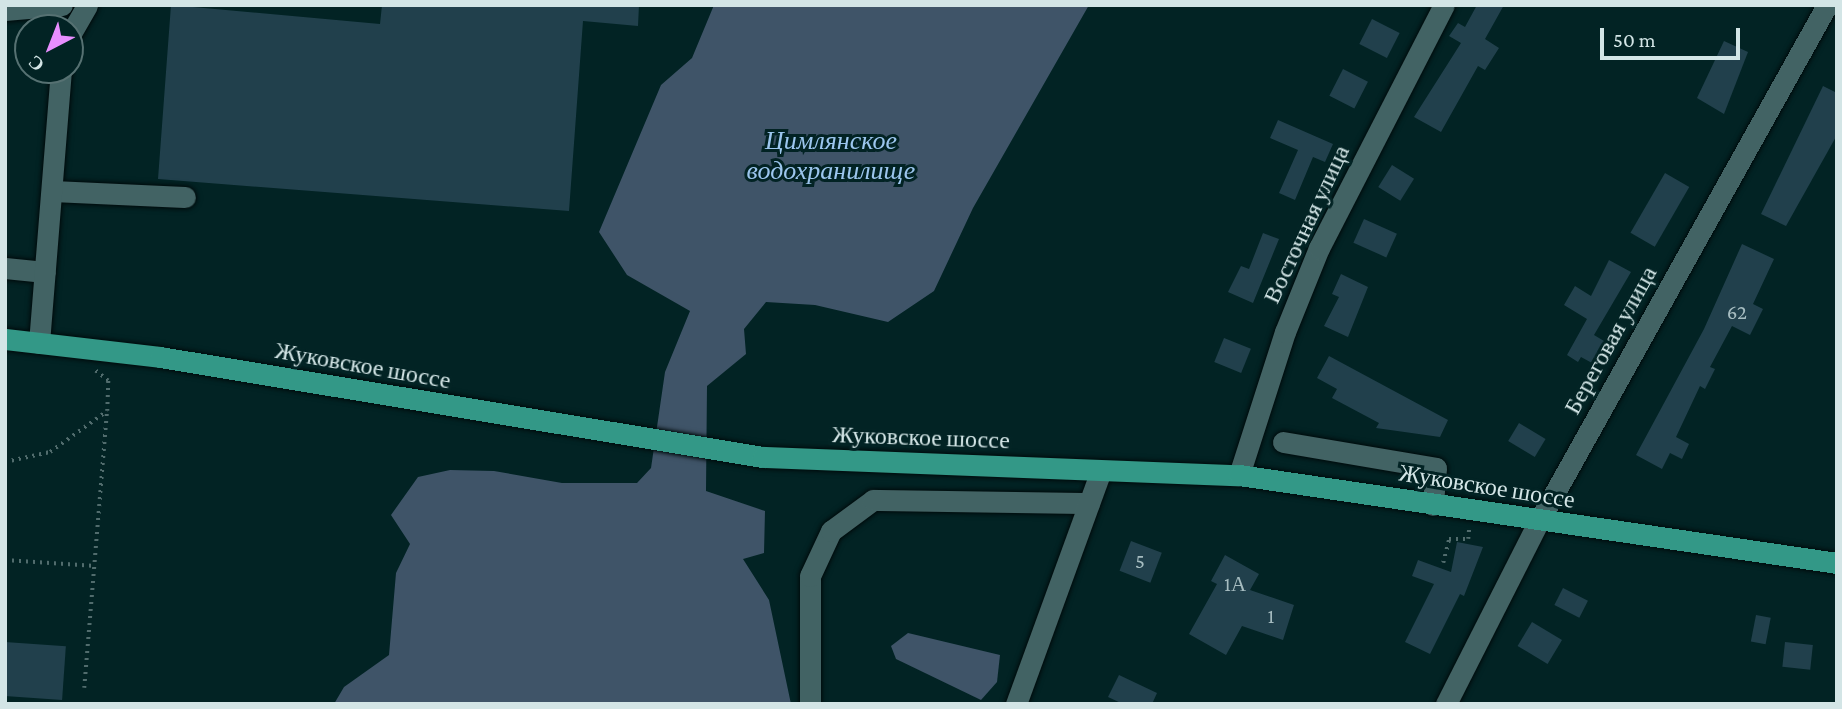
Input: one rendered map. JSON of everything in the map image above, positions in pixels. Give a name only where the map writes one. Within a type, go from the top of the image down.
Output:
[{"type":"main road","name":"Жуковское шоссе","points":[[5,339],[160,357],[763,457],[1239,475],[1837,563]]},
{"type":"street","points":[[6,8],[62,5]]},
{"type":"street","name":"Восточная улица","points":[[1239,475],[1285,332],[1319,248],[1444,5]]},
{"type":"street","name":"Береговая улица","points":[[1446,704],[1539,521],[1827,5]]},
{"type":"street","points":[[39,343],[60,84]]},
{"type":"street","points":[[51,191],[185,197]]},
{"type":"street","points":[[5,268],[45,272]]},
{"type":"street","points":[[1283,442],[1436,468],[1433,505]]},
{"type":"street","points":[[1016,704],[1101,471]]},
{"type":"street","points":[[810,704],[810,576],[831,531],[873,499],[1089,503]]},
{"type":"path","points":[[84,688],[96,566],[108,381],[90,367]]},
{"type":"path","points":[[5,462],[50,452],[107,411]]},
{"type":"path","points":[[1443,563],[1448,539],[1468,539],[1472,511]]},
{"type":"path","points":[[5,560],[96,566]]},
{"type":"water","name":"Цимлянское водохранилище","points":[[714,5],[1089,5],[973,208],[934,291],[888,322],[815,305],[766,302],[744,329],[746,354],[707,386],[706,491],[765,511],[764,553],[743,559],[769,600],[791,704],[334,704],[344,687],[389,655],[396,573],[410,544],[391,515],[418,477],[450,470],[494,471],[562,483],[637,483],[651,468],[665,372],[690,311],[627,275],[599,232],[661,85],[692,58]]},
{"type":"water","points":[[908,633],[1000,655],[997,682],[981,700],[896,659],[891,646]]},
{"type":"building","points":[[171,5],[380,24],[382,5],[639,5],[638,26],[583,21],[569,211],[158,179]]},
{"type":"building","points":[[1477,5],[1504,5],[1485,39],[1499,48],[1485,70],[1478,66],[1441,132],[1414,117],[1461,43],[1449,36],[1458,23],[1465,27]]},
{"type":"building","points":[[1372,19],[1400,33],[1387,58],[1359,44]]},
{"type":"building","points":[[1724,41],[1748,52],[1724,114],[1697,98]]},
{"type":"building","points":[[1343,69],[1368,82],[1354,108],[1329,96]]},
{"type":"building","points":[[1823,86],[1837,93],[1837,135],[1786,226],[1761,214]]},
{"type":"building","points":[[1278,120],[1333,144],[1325,162],[1313,157],[1295,200],[1279,193],[1298,150],[1270,138]]},
{"type":"building","points":[[1392,165],[1414,179],[1400,201],[1378,187]]},
{"type":"building","points":[[1665,173],[1689,187],[1655,247],[1630,233]]},
{"type":"building","points":[[1364,219],[1397,234],[1386,257],[1353,243]]},
{"type":"building","points":[[1263,233],[1279,239],[1253,303],[1228,292],[1241,266],[1249,269]]},
{"type":"building","points":[[1742,244],[1774,259],[1753,304],[1763,309],[1750,335],[1732,326],[1710,367],[1715,369],[1705,389],[1700,386],[1676,437],[1689,444],[1682,459],[1670,453],[1662,469],[1636,455],[1704,329]]},
{"type":"building","points":[[1609,260],[1631,272],[1594,335],[1604,341],[1592,363],[1581,357],[1578,362],[1567,355],[1587,319],[1564,305],[1575,286],[1591,296]]},
{"type":"building","points":[[1341,274],[1368,287],[1348,337],[1324,326],[1339,297],[1332,294]]},
{"type":"building","points":[[1224,338],[1251,349],[1241,373],[1214,362]]},
{"type":"building","points":[[1329,356],[1448,420],[1440,437],[1376,428],[1379,423],[1332,398],[1337,389],[1317,378]]},
{"type":"building","points":[[1519,423],[1546,439],[1535,457],[1508,441]]},
{"type":"building","points":[[1131,541],[1162,553],[1150,583],[1120,571]]},
{"type":"building","points":[[1457,542],[1483,547],[1464,596],[1460,594],[1430,654],[1405,642],[1434,584],[1412,576],[1418,560],[1451,572]]},
{"type":"building","points":[[1225,555],[1259,574],[1250,590],[1294,605],[1283,640],[1242,626],[1226,655],[1189,634],[1217,584],[1211,581]]},
{"type":"building","points":[[1563,588],[1588,601],[1579,618],[1554,605]]},
{"type":"building","points":[[1756,615],[1771,618],[1766,644],[1751,642]]},
{"type":"building","points":[[1532,622],[1562,640],[1548,664],[1518,646]]},
{"type":"building","points":[[5,642],[66,646],[62,700],[5,696]]},
{"type":"building","points":[[1785,642],[1813,645],[1810,670],[1782,667]]},
{"type":"building","points":[[1119,675],[1157,693],[1152,704],[1123,704],[1108,697]]}]
